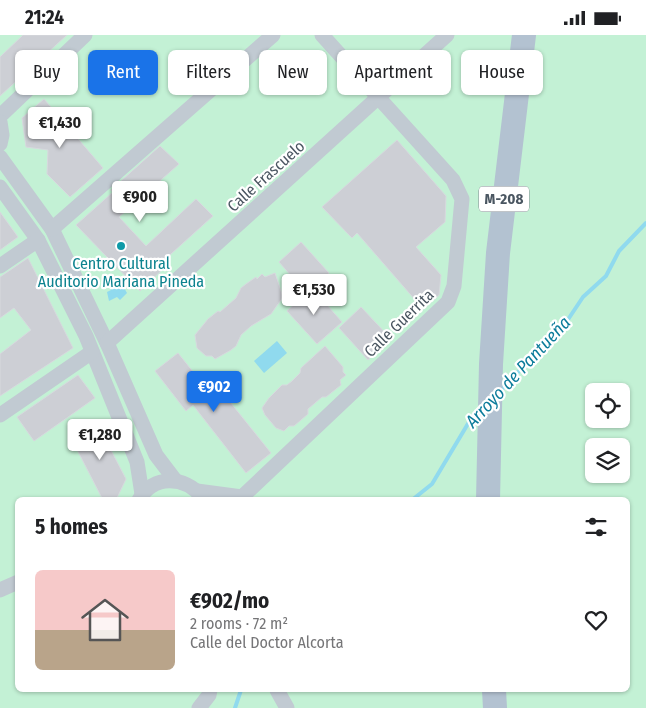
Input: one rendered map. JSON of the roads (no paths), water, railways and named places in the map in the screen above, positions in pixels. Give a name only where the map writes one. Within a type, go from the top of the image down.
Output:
[{"type":"main road","name":"M-208","points":[[488,497],[491,364],[498,253],[524,35]]},
{"type":"main road","points":[[494,692],[495,708]]},
{"type":"street","points":[[0,116],[85,35]]},
{"type":"street","points":[[52,229],[273,35]]},
{"type":"street","name":"Calle Guerrita","points":[[244,497],[448,302],[454,286],[462,199],[453,180],[322,35]]},
{"type":"street","name":"Calle Frascuelo","points":[[108,343],[448,35]]},
{"type":"street","points":[[0,122],[2,135],[0,144]]},
{"type":"street","points":[[0,157],[52,229],[108,343],[156,455],[175,480]]},
{"type":"street","points":[[0,187],[38,240],[92,351],[138,462],[141,497]]},
{"type":"street","points":[[0,267],[38,240]]},
{"type":"street","points":[[0,415],[92,351]]},
{"type":"street","points":[[141,497],[152,485],[163,481],[175,480]]},
{"type":"street","name":"Calle Guerrita","points":[[175,480],[188,484],[200,495],[229,497]]},
{"type":"street","points":[[0,589],[15,583]]},
{"type":"street","points":[[198,708],[210,692]]},
{"type":"street","points":[[278,692],[287,708]]},
{"type":"water","points":[[119,279],[127,293],[120,300],[117,297],[109,301],[107,292],[111,290],[110,287]]},
{"type":"water","points":[[277,341],[287,353],[264,373],[254,361]]},
{"type":"waterway","name":"Arroyo de Pantueña","points":[[499,392],[567,321],[583,297],[606,276],[619,251],[646,223]]},
{"type":"waterway","name":"Arroyo de Pantueña","points":[[416,497],[432,484],[469,422],[480,411]]},
{"type":"waterway","name":"Arroyo de Pantueña","points":[[235,708],[240,692]]},
{"type":"place","name":"Centro Cultural Auditorio Mariana Pineda","points":[[121,246]]}]
